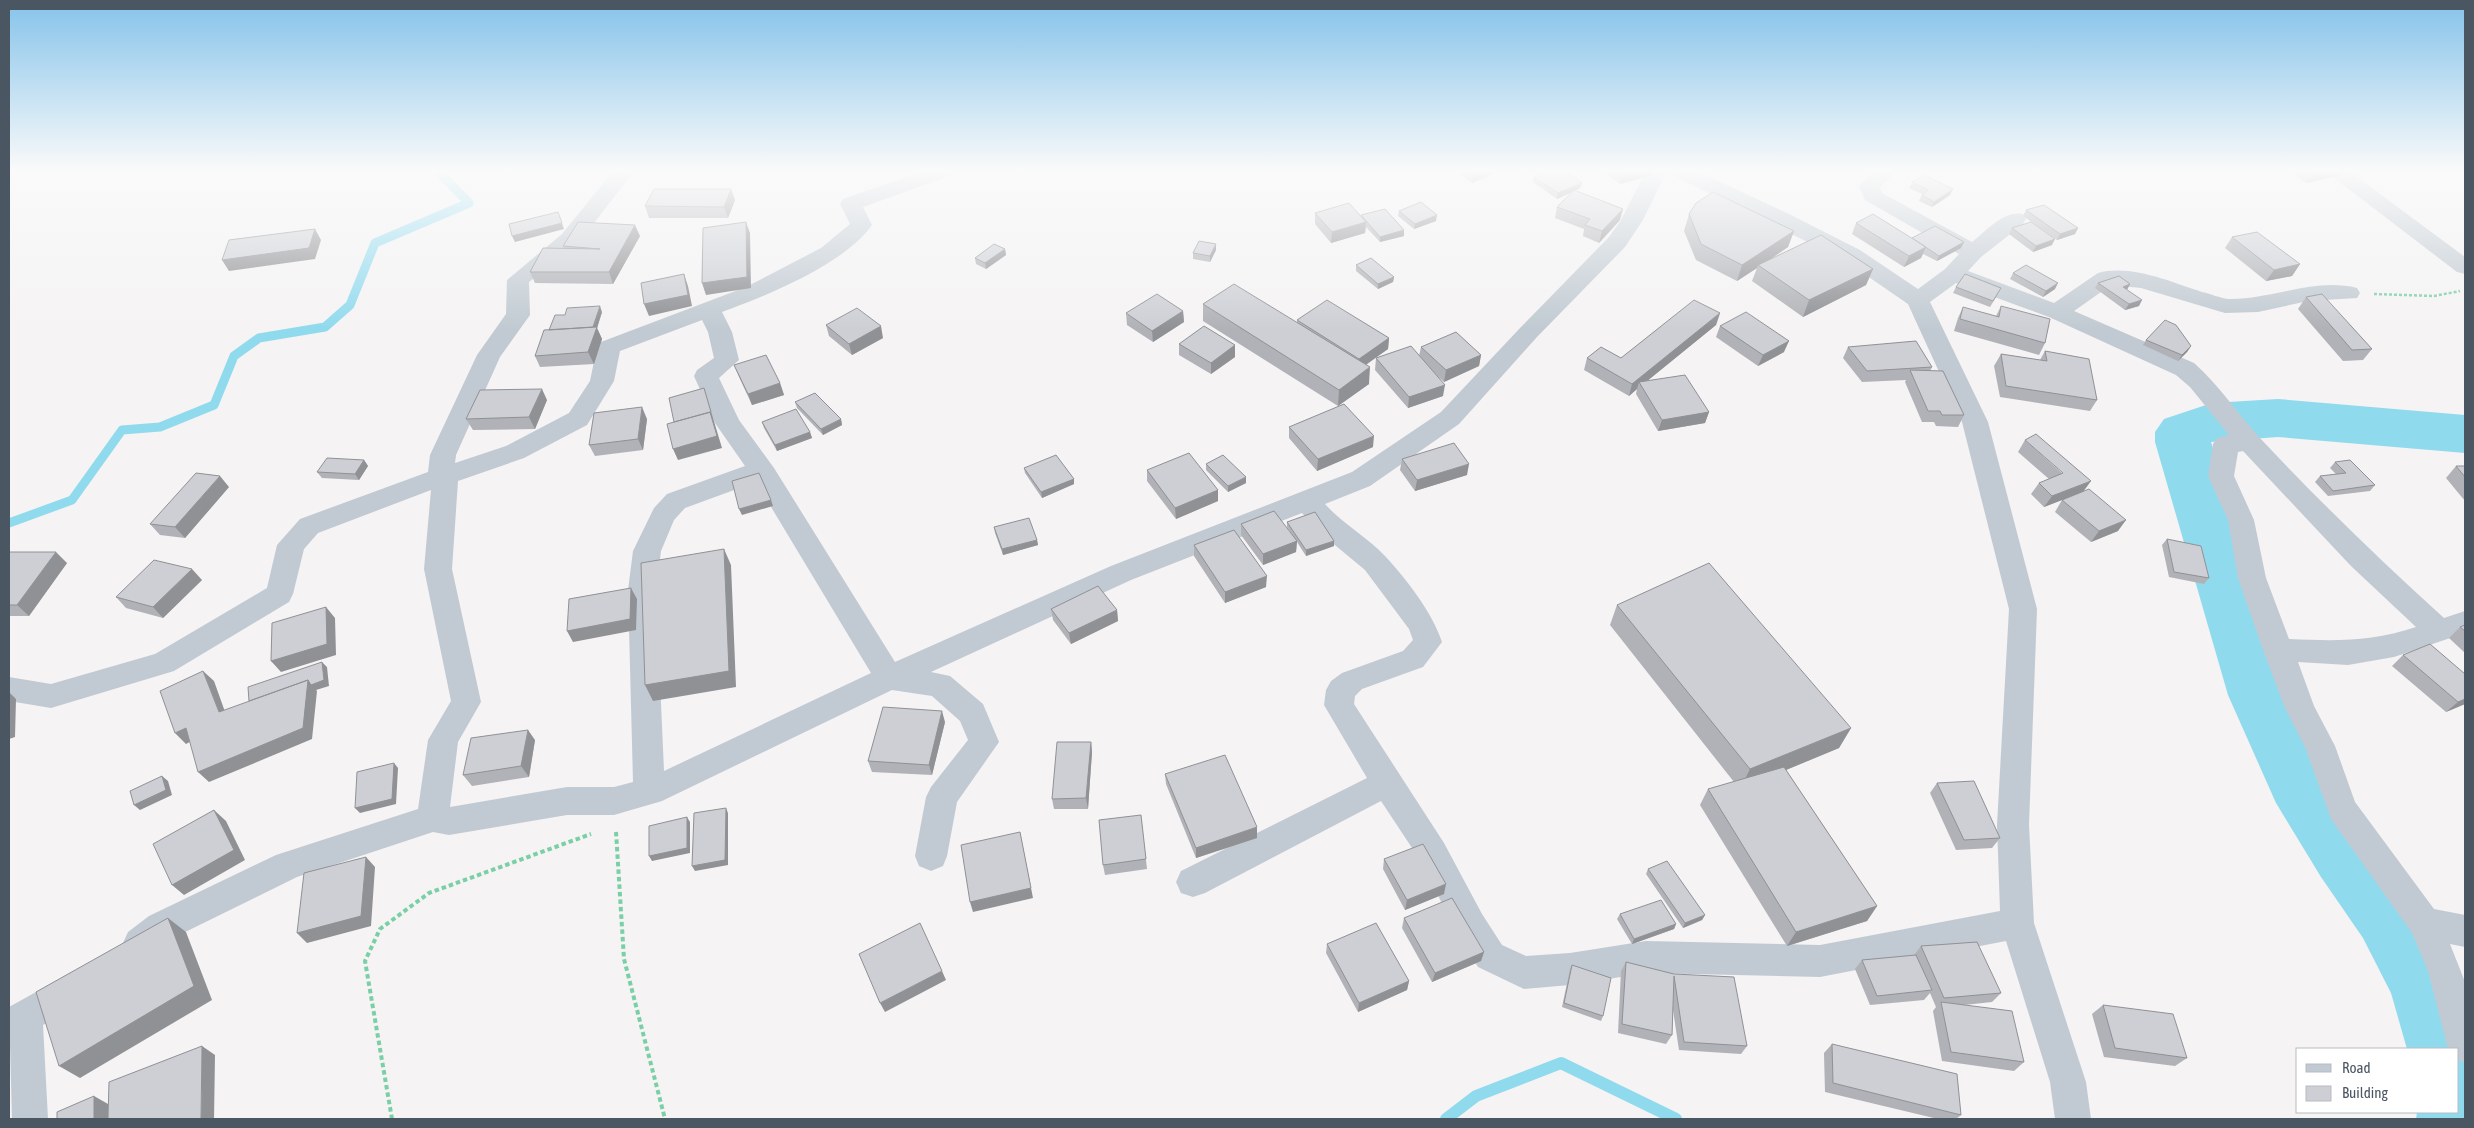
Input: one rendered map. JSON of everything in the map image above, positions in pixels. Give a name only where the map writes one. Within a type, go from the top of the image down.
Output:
[{"type":"street","points":[[434,818],[443,740],[466,702],[438,569],[443,455],[490,356],[518,314],[518,280],[570,239],[582,224]]},
{"type":"street","points":[[9,689],[51,696],[164,663],[279,594],[290,545],[309,526],[516,452],[578,419],[602,381],[609,347],[754,292],[829,253],[860,224]]},
{"type":"street","points":[[117,960],[161,927],[288,865],[434,818],[449,820],[568,801],[614,801],[662,787],[889,678],[1121,573],[1361,479],[1450,418],[1529,332],[1617,242],[1630,224]]},
{"type":"street","points":[[1790,224],[1852,255],[1918,300],[1975,422],[2023,609],[2013,825],[2017,924],[2068,1082],[2073,1119]]},
{"type":"street","points":[[1922,224],[1973,252]]},
{"type":"street","points":[[1918,300],[1953,274],[1973,252],[2007,224]]},
{"type":"street","points":[[2405,224],[2465,268]]},
{"type":"street","points":[[1953,274],[2057,312],[2185,369],[2199,381],[2249,442],[2361,559],[2452,626]]},
{"type":"street","points":[[2057,312],[2106,278],[2143,281],[2225,306],[2258,305],[2308,294],[2349,293]]},
{"type":"street","points":[[708,308],[720,332],[727,360],[706,376],[728,423],[761,470],[889,678]]},
{"type":"street","points":[[2249,442],[2226,444],[2221,476],[2241,520],[2252,578],[2277,650],[2300,708],[2320,746],[2342,809],[2424,923],[2445,971],[2465,1045]]},
{"type":"street","points":[[649,790],[642,590],[647,551],[663,515],[676,501],[761,470]]},
{"type":"street","points":[[1306,500],[1327,524],[1375,563],[1422,625],[1428,642],[1413,659],[1352,681],[1341,690],[1339,705],[1433,853],[1470,925],[1490,956],[1524,973],[1570,969],[1646,957],[1820,961],[2017,924]]},
{"type":"street","points":[[2277,650],[2348,653],[2394,646],[2452,626]]},
{"type":"street","points":[[889,678],[940,685],[972,713],[984,742],[942,797],[931,856]]},
{"type":"street","points":[[1193,882],[1387,783]]},
{"type":"street","points":[[2424,923],[2465,931]]},
{"type":"street","points":[[30,1119],[17,1021],[94,977]]},
{"type":"path","points":[[2349,293],[2434,296],[2465,290]]},
{"type":"path","points":[[615,825],[624,959],[665,1119]]},
{"type":"path","points":[[392,1119],[365,961],[380,929],[429,893],[597,832]]},
{"type":"building","points":[[509,224],[510,224],[560,224],[512,236]]},
{"type":"building","points":[[577,224],[635,225],[609,272],[530,272],[543,248],[600,249],[563,246]]},
{"type":"building","points":[[746,224],[747,277],[702,283],[703,228]]},
{"type":"building","points":[[1325,224],[1360,224],[1332,232]]},
{"type":"building","points":[[1368,224],[1398,224],[1404,230],[1380,237]]},
{"type":"building","points":[[1586,224],[1609,224],[1602,231],[1585,225]]},
{"type":"building","points":[[1693,224],[1779,224],[1794,231],[1742,265],[1701,244]]},
{"type":"building","points":[[1857,224],[1888,224],[1926,247],[1909,256]]},
{"type":"building","points":[[2026,224],[2033,224],[2055,239],[2036,246],[2012,228]]},
{"type":"building","points":[[2045,224],[2072,224],[2078,228],[2060,234]]},
{"type":"building","points":[[1935,226],[1964,242],[1939,256],[1912,238]]},
{"type":"building","points":[[315,229],[309,248],[222,260],[229,240]]},
{"type":"building","points":[[2257,232],[2300,264],[2274,270],[2232,237]]},
{"type":"building","points":[[1821,235],[1873,269],[1809,300],[1758,265]]},
{"type":"building","points":[[1199,241],[1216,244],[1210,256],[1193,253]]},
{"type":"building","points":[[994,244],[1005,249],[985,263],[975,258]]},
{"type":"building","points":[[1371,258],[1394,277],[1378,284],[1356,265]]},
{"type":"building","points":[[2026,265],[2058,283],[2046,291],[2013,273]]},
{"type":"building","points":[[684,274],[688,295],[644,304],[641,283]]},
{"type":"building","points":[[1965,274],[2001,288],[1993,301],[1956,287]]},
{"type":"building","points":[[2119,276],[2130,284],[2123,287],[2142,300],[2129,304],[2098,283]]},
{"type":"building","points":[[1234,284],[1370,367],[1339,390],[1203,304]]},
{"type":"building","points":[[1157,294],[1183,311],[1152,331],[1126,313]]},
{"type":"building","points":[[2322,294],[2372,349],[2352,350],[2306,297]]},
{"type":"building","points":[[1327,300],[1389,338],[1359,359],[1297,320]]},
{"type":"building","points":[[1694,300],[1720,313],[1632,384],[1587,358],[1601,347],[1621,358]]},
{"type":"building","points":[[600,306],[593,327],[549,330],[555,315],[565,315],[567,308]]},
{"type":"building","points":[[2001,306],[2050,319],[2045,343],[1960,319],[1963,307],[1999,317]]},
{"type":"building","points":[[857,308],[881,326],[849,344],[826,325]]},
{"type":"building","points":[[1746,312],[1789,341],[1763,355],[1720,326]]},
{"type":"building","points":[[2165,320],[2176,325],[2191,346],[2182,355],[2146,340]]},
{"type":"building","points":[[1204,326],[1235,345],[1211,363],[1179,344]]},
{"type":"building","points":[[597,327],[588,352],[535,356],[544,330]]},
{"type":"building","points":[[1456,332],[1481,355],[1446,370],[1421,347]]},
{"type":"building","points":[[1916,341],[1932,367],[1867,371],[1848,347]]},
{"type":"building","points":[[1411,346],[1445,385],[1409,397],[1376,358]]},
{"type":"building","points":[[2045,351],[2089,359],[2097,400],[2006,386],[2001,354],[2047,361]]},
{"type":"building","points":[[766,355],[780,383],[748,394],[734,365]]},
{"type":"building","points":[[1910,370],[1943,371],[1964,415],[1942,415],[1940,411],[1928,411]]},
{"type":"building","points":[[1685,375],[1709,412],[1662,420],[1639,382]]},
{"type":"building","points":[[704,388],[711,412],[674,422],[669,398]]},
{"type":"building","points":[[542,389],[529,417],[466,419],[480,390]]},
{"type":"building","points":[[815,393],[841,419],[821,429],[795,402]]},
{"type":"building","points":[[1344,404],[1374,436],[1318,459],[1289,427]]},
{"type":"building","points":[[642,407],[638,439],[589,445],[594,413]]},
{"type":"building","points":[[796,409],[810,432],[775,445],[762,422]]},
{"type":"building","points":[[710,412],[717,436],[673,449],[667,424]]},
{"type":"building","points":[[2036,434],[2091,481],[2052,496],[2039,483],[2063,473],[2025,440]]},
{"type":"building","points":[[1454,443],[1469,464],[1417,480],[1402,459]]},
{"type":"building","points":[[1189,453],[1218,490],[1175,508],[1147,470]]},
{"type":"building","points":[[1056,455],[1074,479],[1041,492],[1024,468]]},
{"type":"building","points":[[1223,455],[1246,477],[1228,486],[1206,464]]},
{"type":"building","points":[[327,458],[364,460],[355,474],[317,472]]},
{"type":"building","points":[[2350,460],[2375,485],[2333,491],[2320,476],[2346,473],[2335,462]]},
{"type":"building","points":[[2456,466],[2465,466],[2465,477]]},
{"type":"building","points":[[196,473],[220,476],[175,527],[150,524]]},
{"type":"building","points":[[759,473],[771,500],[739,509],[732,481]]},
{"type":"building","points":[[2089,489],[2126,520],[2099,531],[2062,500]]},
{"type":"building","points":[[1274,511],[1297,541],[1263,554],[1241,524]]},
{"type":"building","points":[[1315,512],[1334,541],[1306,550],[1287,522]]},
{"type":"building","points":[[1029,518],[1037,540],[1002,549],[994,527]]},
{"type":"building","points":[[1234,530],[1267,576],[1225,592],[1194,545]]},
{"type":"building","points":[[2167,539],[2201,546],[2209,578],[2174,572]]},
{"type":"building","points":[[724,549],[729,671],[645,685],[641,563]]},
{"type":"building","points":[[9,552],[56,552],[17,605],[9,605]]},
{"type":"building","points":[[154,560],[192,569],[153,607],[116,597]]},
{"type":"building","points":[[1709,563],[1851,728],[1750,769],[1617,605]]},
{"type":"building","points":[[1098,586],[1117,610],[1069,633],[1051,609]]},
{"type":"building","points":[[631,588],[630,619],[567,631],[569,599]]},
{"type":"building","points":[[326,607],[327,644],[271,661],[272,623]]},
{"type":"building","points":[[2430,644],[2465,674],[2465,699],[2458,702],[2403,655]]},
{"type":"building","points":[[322,662],[324,680],[311,685],[308,680],[249,701],[248,687]]},
{"type":"building","points":[[203,671],[219,712],[308,680],[303,728],[198,772],[186,728],[175,733],[160,691]]},
{"type":"building","points":[[883,707],[942,711],[929,765],[868,761]]},
{"type":"building","points":[[528,730],[521,766],[463,775],[471,738]]},
{"type":"building","points":[[1057,742],[1091,742],[1086,798],[1052,799]]},
{"type":"building","points":[[1225,755],[1257,827],[1196,848],[1165,774]]},
{"type":"building","points":[[394,763],[392,799],[355,808],[357,772]]},
{"type":"building","points":[[1784,767],[1877,906],[1796,932],[1708,789]]},
{"type":"building","points":[[162,776],[166,790],[134,805],[130,791]]},
{"type":"building","points":[[1974,781],[2000,838],[1964,840],[1937,783]]},
{"type":"building","points":[[726,808],[725,860],[692,866],[694,813]]},
{"type":"building","points":[[214,810],[234,850],[172,885],[153,844]]},
{"type":"building","points":[[1141,815],[1146,859],[1103,865],[1099,820]]},
{"type":"building","points":[[687,817],[687,848],[649,856],[649,826]]},
{"type":"building","points":[[1020,832],[1031,888],[970,902],[961,845]]},
{"type":"building","points":[[1423,844],[1446,884],[1407,900],[1384,859]]},
{"type":"building","points":[[366,857],[361,916],[297,933],[304,873]]},
{"type":"building","points":[[1667,861],[1705,915],[1685,923],[1648,869]]},
{"type":"building","points":[[1452,898],[1484,952],[1435,973],[1404,918]]},
{"type":"building","points":[[1661,900],[1676,924],[1634,939],[1620,914]]},
{"type":"building","points":[[168,918],[194,986],[59,1066],[36,992]]},
{"type":"building","points":[[920,923],[942,971],[880,1003],[859,954]]},
{"type":"building","points":[[1376,923],[1409,981],[1359,1003],[1327,944]]},
{"type":"building","points":[[1977,942],[2001,993],[1944,998],[1921,946]]},
{"type":"building","points":[[1916,955],[1932,990],[1877,996],[1862,960]]},
{"type":"building","points":[[1626,962],[1674,974],[1734,977],[1747,1046],[1684,1042],[1674,976],[1672,1035],[1622,1024]]},
{"type":"building","points":[[1572,965],[1611,978],[1603,1016],[1564,1003]]},
{"type":"building","points":[[1941,1002],[2012,1011],[2024,1062],[1951,1052]]},
{"type":"building","points":[[2103,1005],[2173,1014],[2187,1058],[2115,1048]]},
{"type":"building","points":[[1832,1044],[1957,1074],[1961,1115],[1833,1083]]},
{"type":"building","points":[[202,1046],[201,1119],[108,1119],[109,1082]]},
{"type":"building","points":[[94,1096],[94,1119],[57,1119],[57,1112]]},
{"type":"waterway","points":[[9,523],[72,500],[122,430],[160,427],[214,405],[234,356],[259,338],[325,327],[350,305],[375,243],[420,224]]},
{"type":"waterway","points":[[2446,1048],[2427,984],[2389,914],[2346,855],[2300,782],[2260,695],[2183,442],[2183,432],[2212,422],[2278,418],[2465,434]]},
{"type":"waterway","points":[[1446,1119],[1476,1096],[1561,1063],[1676,1119]]},
{"type":"waterway","points":[[2456,1119],[2457,1113]]}]
